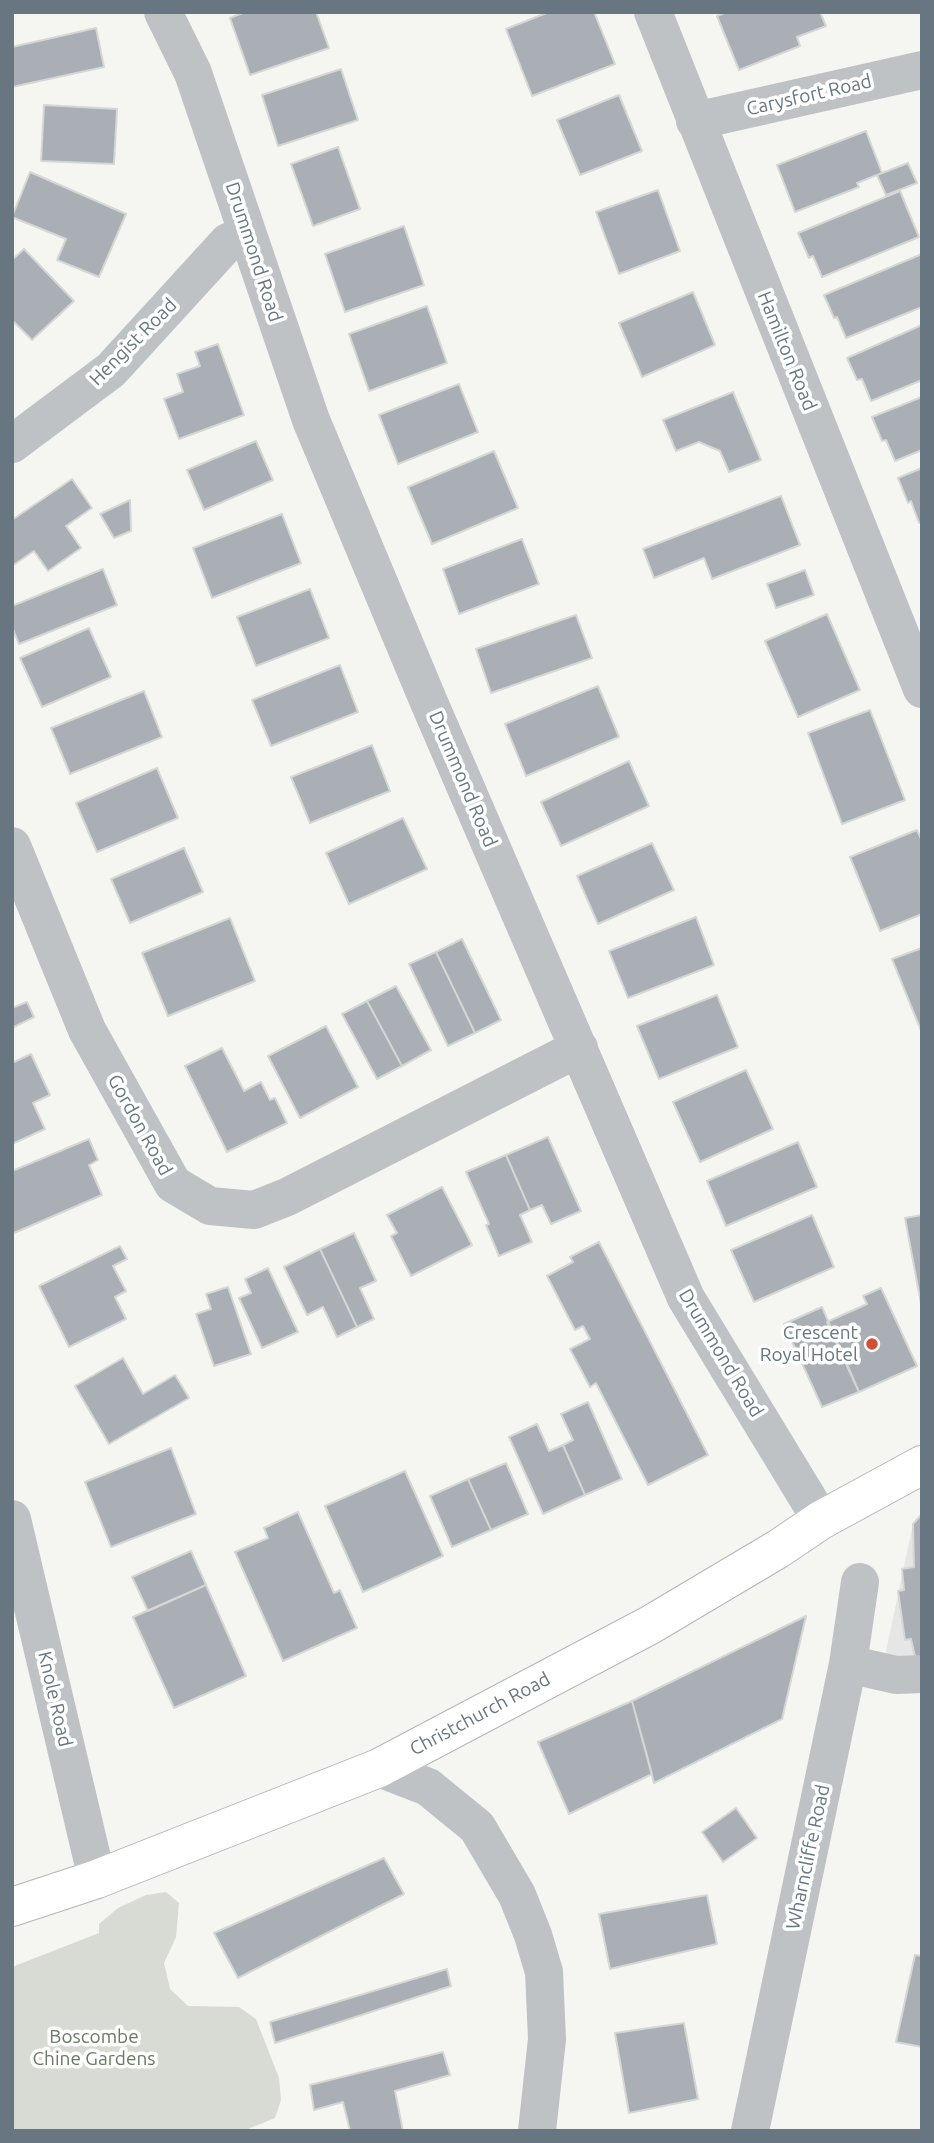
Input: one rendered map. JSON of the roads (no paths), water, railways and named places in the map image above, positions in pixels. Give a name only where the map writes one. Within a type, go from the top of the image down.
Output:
[{"type":"main road","name":"Christchurch Road","points":[[12,1907],[97,1879],[379,1768],[650,1625],[778,1549],[821,1520],[922,1465]]},
{"type":"street","name":"Drummond Road","points":[[163,12],[193,73],[316,430],[428,700],[686,1298],[821,1520]]},
{"type":"street","name":"Hamilton Road","points":[[653,12],[922,689]]},
{"type":"street","name":"Carysfort Road","points":[[695,121],[922,70]]},
{"type":"street","name":"Hengist Road","points":[[12,444],[111,370],[228,242],[247,234]]},
{"type":"street","name":"Gordon Road","points":[[12,846],[94,1042],[173,1184],[210,1206],[254,1210],[287,1197],[579,1048]]},
{"type":"street","name":"Knole Road","points":[[12,1519],[97,1879]]},
{"type":"street","name":"Wharncliffe Road","points":[[750,2131],[848,1664],[860,1582]]},
{"type":"street","points":[[848,1664],[896,1675],[922,1674]]},
{"type":"street","points":[[379,1768],[428,1787],[477,1827],[517,1895],[544,1972],[547,2039],[537,2131]]},
{"type":"place","name":"Crescent Royal Hotel","points":[[872,1344]]},
{"type":"park label","name":"Boscombe Chine Gardens","points":[[94,2048]]}]
